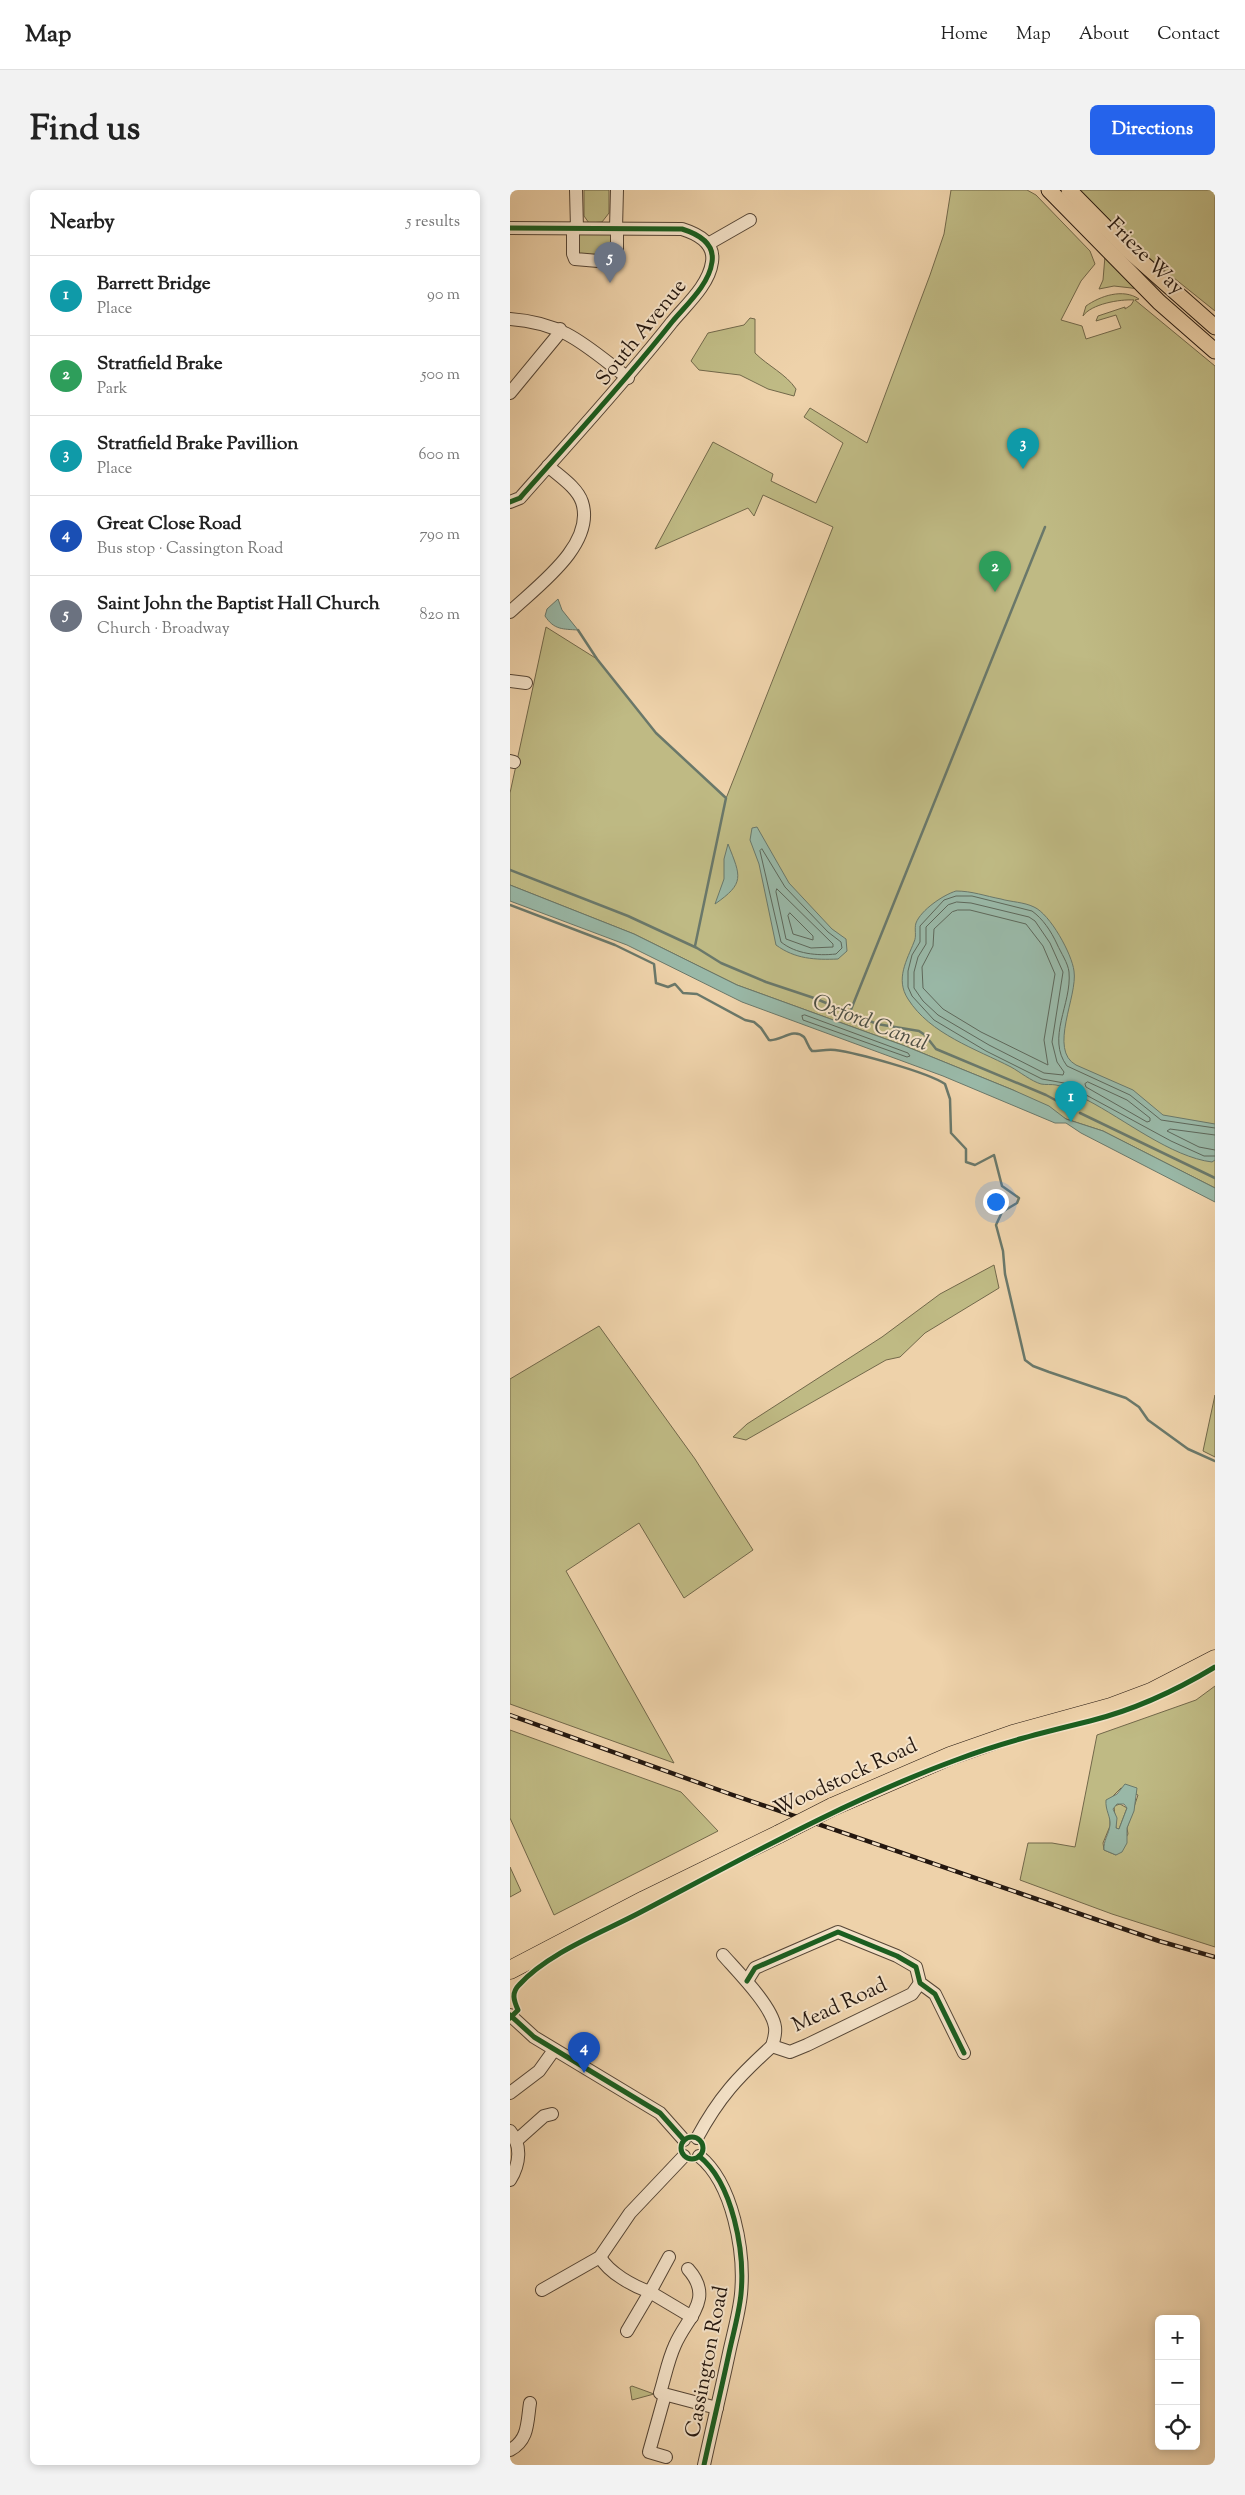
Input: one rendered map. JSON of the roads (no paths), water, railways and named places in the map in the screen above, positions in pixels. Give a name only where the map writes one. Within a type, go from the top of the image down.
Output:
[{"type":"highway","name":"Woodstock Road","points":[[510,1970],[644,1900],[832,1807],[950,1756],[1013,1734],[1111,1707],[1151,1692],[1215,1660]]},
{"type":"main road","name":"Frieze Way","points":[[1049,190],[1159,302],[1215,351]]},
{"type":"main road","name":"Frieze Way","points":[[1069,190],[1128,251],[1215,327]]},
{"type":"street","points":[[576,190],[573,254],[575,260],[610,262],[618,256],[616,190]]},
{"type":"street","points":[[510,228],[682,229],[703,238],[708,244],[750,220]]},
{"type":"street","name":"South Avenue","points":[[510,502],[520,498],[628,378],[706,280],[713,260],[708,244]]},
{"type":"street","points":[[510,319],[539,322],[560,329],[628,378]]},
{"type":"street","points":[[510,393],[557,336],[560,329]]},
{"type":"street","points":[[510,612],[565,560],[579,537],[584,514],[582,502],[576,491],[548,466]]},
{"type":"street","points":[[510,680],[526,683]]},
{"type":"street","name":"Mead Road","points":[[747,1981],[755,1968],[838,1932],[916,1967],[920,1983],[935,1994],[964,2053]]},
{"type":"street","points":[[723,1955],[747,1981],[775,2025],[772,2046]]},
{"type":"street","name":"Mead Road","points":[[691,2139],[742,2073],[772,2046],[790,2052],[807,2045],[912,1994],[920,1983]]},
{"type":"street","points":[[510,2015],[534,2037],[660,2113],[702,2148],[699,2156],[690,2159],[684,2156],[681,2148],[691,2139]]},
{"type":"street","points":[[510,2094],[539,2071],[554,2050]]},
{"type":"street","points":[[510,2180],[518,2157],[513,2136],[544,2116],[552,2114]]},
{"type":"street","points":[[542,2290],[600,2257],[630,2213],[684,2156]]},
{"type":"street","name":"Cassington Road","points":[[699,2156],[717,2176],[728,2202],[735,2223],[741,2269],[741,2294],[704,2465]]},
{"type":"street","points":[[600,2257],[604,2264],[630,2282],[692,2317]]},
{"type":"street","points":[[627,2331],[669,2257]]},
{"type":"street","points":[[688,2269],[697,2279],[700,2291],[698,2305],[674,2347],[660,2393],[717,2408]]},
{"type":"street","points":[[665,2395],[649,2452],[666,2457]]},
{"type":"street","points":[[510,2450],[520,2443],[526,2432],[526,2408]]},
{"type":"water","points":[[558,599],[562,610],[578,630],[563,629],[548,621],[545,616],[547,609]]},
{"type":"water","points":[[757,827],[789,883],[832,929],[846,939],[847,951],[838,959],[806,958],[783,950],[776,945],[759,864],[750,840],[752,828]]},
{"type":"water","points":[[728,844],[736,864],[738,878],[732,890],[715,904],[724,879],[724,859]]},
{"type":"water","points":[[510,885],[634,934],[737,985],[905,1046],[1049,1106],[1066,1119],[1103,1131],[1215,1188],[1215,1202],[1081,1133],[1066,1123],[1055,1123],[943,1076],[742,1002],[627,945],[510,901]]},
{"type":"water","points":[[956,891],[1026,904],[1040,911],[1047,918],[1065,945],[1074,971],[1074,982],[1064,1035],[1064,1048],[1068,1058],[1076,1065],[1133,1090],[1163,1115],[1215,1124],[1215,1160],[1212,1162],[1196,1159],[1180,1153],[1068,1089],[1033,1081],[1011,1067],[941,1031],[917,1011],[904,992],[902,984],[906,963],[915,940],[916,923],[933,904]]},
{"type":"water","points":[[1125,1784],[1137,1788],[1134,1811],[1127,1828],[1127,1843],[1122,1852],[1116,1855],[1104,1850],[1104,1847],[1110,1825],[1106,1800],[1117,1794]],"holes":[[[1117,1804],[1124,1804],[1127,1808],[1119,1829],[1116,1828],[1117,1818],[1113,1809]]]},
{"type":"waterway","name":"Oxford Canal","points":[[850,1012],[1045,527]]},
{"type":"waterway","points":[[578,630],[597,659],[656,733],[726,798],[695,946]]},
{"type":"waterway","name":"Oxford Canal","points":[[510,870],[628,916],[697,948],[721,963],[766,982],[814,998],[877,1024],[919,1031],[925,1035],[936,1049],[1046,1095],[1072,1109]]},
{"type":"waterway","points":[[510,905],[615,945],[654,964],[656,983],[668,987],[675,984],[683,993],[697,994],[745,1020],[754,1022],[761,1028],[769,1040],[791,1034],[800,1034],[804,1037],[812,1051],[835,1050],[859,1055],[923,1074],[945,1084],[950,1099],[951,1133],[966,1149],[966,1162],[975,1165],[994,1155],[1002,1186],[1019,1198],[1017,1203],[1002,1212],[996,1225],[1025,1360],[1033,1366],[1126,1398],[1139,1407],[1148,1420],[1188,1449],[1215,1461]]},
{"type":"waterway","points":[[1080,1113],[1215,1178]]},
{"type":"railway","points":[[510,1715],[730,1794],[1159,1941],[1215,1957]]},
{"type":"place","name":"Saint John the Baptist Hall Church","points":[[610,283]]},
{"type":"place","name":"Stratfield Brake Pavillion","points":[[1023,469]]},
{"type":"place","name":"Stratfield Brake","points":[[995,592]]},
{"type":"place","name":"Barrett Bridge","points":[[1071,1122]]},
{"type":"place","name":"Great Close Road","points":[[584,2073]]}]
